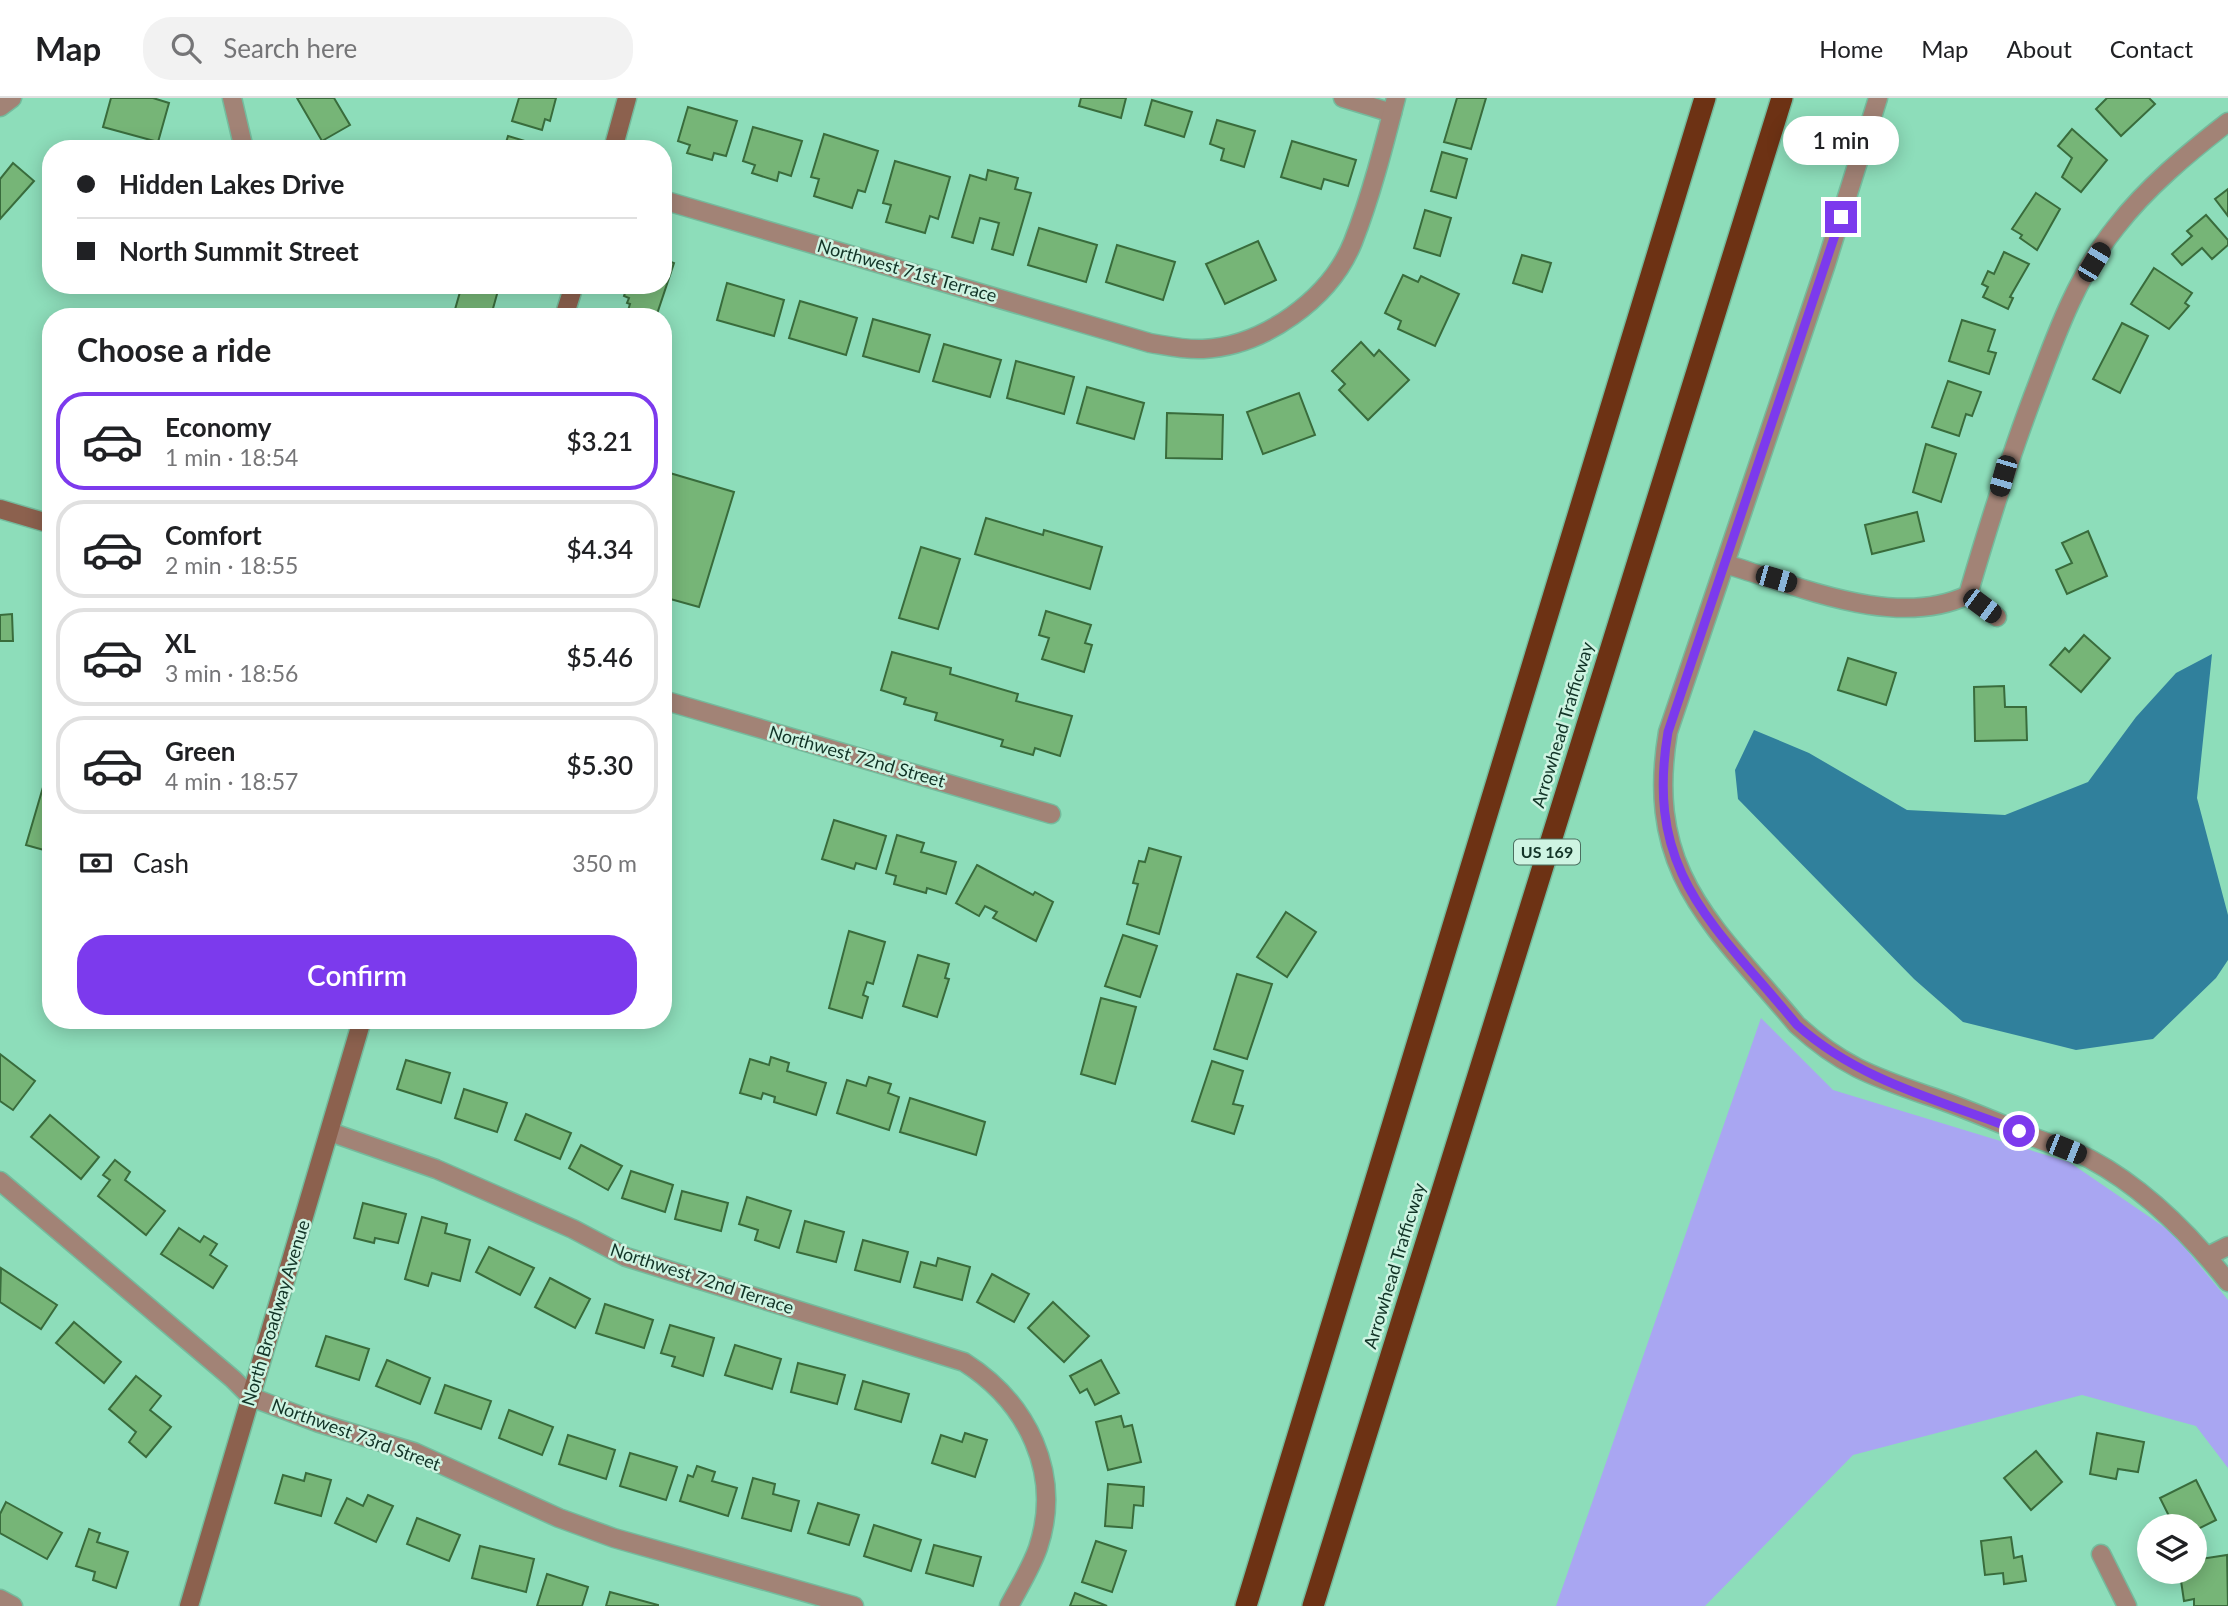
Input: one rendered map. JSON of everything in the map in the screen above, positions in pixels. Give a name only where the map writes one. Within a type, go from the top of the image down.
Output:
[{"type":"highway","points":[[1246,1606],[1705,98]]},
{"type":"highway","name":"Arrowhead Trafficway","points":[[1313,1606],[1782,98]]},
{"type":"street","points":[[0,107],[12,98]]},
{"type":"street","points":[[232,98],[242,140]]},
{"type":"street","points":[[615,140],[627,98]]},
{"type":"street","points":[[1343,98],[1394,106]]},
{"type":"street","points":[[1878,98],[1826,264],[1668,732],[1663,763],[1663,798],[1674,856],[1693,899],[1797,1025],[1816,1042],[1849,1065],[1885,1082],[1925,1094],[2089,1159],[2132,1186],[2170,1217],[2208,1256],[2228,1282]]},
{"type":"street","name":"Northwest 71st Terrace","points":[[672,203],[1150,343],[1205,349],[1246,341],[1280,324],[1333,275],[1353,243],[1394,106]]},
{"type":"street","points":[[1725,564],[1871,606],[1920,609],[1951,603],[1968,595],[2003,476],[2063,317],[2077,289],[2113,229],[2137,201],[2193,149],[2228,122]]},
{"type":"street","points":[[0,509],[42,521]]},
{"type":"street","points":[[1968,595],[1997,617]]},
{"type":"street","name":"Northwest 72nd Street","points":[[672,703],[1051,814]]},
{"type":"street","name":"North Broadway Avenue","points":[[189,1606],[359,1029]]},
{"type":"street","name":"Northwest 72nd Terrace","points":[[330,1132],[436,1169],[573,1229],[626,1257],[964,1362],[1006,1395],[1024,1420],[1043,1466],[1045,1519],[1035,1558],[1009,1606]]},
{"type":"street","name":"Northwest 73rd Street","points":[[0,1181],[251,1397],[319,1423],[414,1452],[559,1518],[614,1538],[854,1606]]},
{"type":"street","points":[[2208,1256],[2228,1246]]},
{"type":"street","points":[[2101,1554],[2127,1606]]},
{"type":"street","points":[[0,1599],[13,1606]]},
{"type":"shaded area","points":[[1761,1018],[1833,1090],[2069,1162],[2173,1233],[2228,1300],[2228,1468],[2196,1426],[2082,1395],[1853,1455],[1705,1606],[1556,1606]]},
{"type":"water","points":[[2212,654],[2197,798],[2228,915],[2228,960],[2216,978],[2153,1039],[2076,1050],[1963,1022],[1914,979],[1738,799],[1735,770],[1754,730],[1809,753],[1907,810],[2005,815],[2088,782],[2136,717],[2176,673]]},
{"type":"building","points":[[111,98],[153,98],[169,103],[159,140],[103,127]]},
{"type":"building","points":[[297,98],[334,98],[350,125],[321,140]]},
{"type":"building","points":[[519,98],[556,98],[550,121],[545,119],[542,130],[512,121]]},
{"type":"building","points":[[1081,98],[1126,98],[1121,118],[1079,106]]},
{"type":"building","points":[[1457,98],[1486,98],[1471,149],[1444,142]]},
{"type":"building","points":[[2107,98],[2149,98],[2155,104],[2121,136],[2096,109]]},
{"type":"building","points":[[1152,100],[1192,112],[1184,137],[1145,125]]},
{"type":"building","points":[[688,107],[737,121],[726,156],[714,153],[712,160],[687,153],[690,145],[678,141]]},
{"type":"building","points":[[1217,120],[1255,131],[1244,167],[1221,160],[1224,149],[1210,144]]},
{"type":"building","points":[[753,127],[802,141],[791,176],[779,172],[777,181],[752,173],[755,165],[743,161]]},
{"type":"building","points":[[2072,129],[2107,160],[2081,192],[2062,177],[2072,158],[2058,146]]},
{"type":"building","points":[[824,134],[878,151],[865,192],[858,190],[852,208],[814,196],[819,179],[811,177]]},
{"type":"building","points":[[1292,141],[1356,160],[1348,186],[1324,179],[1321,189],[1281,177]]},
{"type":"building","points":[[1442,152],[1467,159],[1456,198],[1431,191]]},
{"type":"building","points":[[895,161],[950,177],[938,219],[930,216],[925,233],[886,222],[891,205],[883,203]]},
{"type":"building","points":[[13,163],[34,181],[0,219],[0,179]]},
{"type":"building","points":[[988,170],[1018,178],[1015,189],[1031,193],[1013,255],[992,249],[999,223],[980,218],[973,243],[952,237],[970,175],[986,180]]},
{"type":"building","points":[[2228,189],[2228,216],[2215,199]]},
{"type":"building","points":[[2036,193],[2060,209],[2037,250],[2012,229]]},
{"type":"building","points":[[1425,210],[1451,218],[1440,256],[1414,248]]},
{"type":"building","points":[[2206,215],[2228,240],[2228,245],[2212,259],[2202,248],[2182,265],[2172,254],[2192,236],[2187,231]]},
{"type":"building","points":[[1039,228],[1097,245],[1086,282],[1028,265]]},
{"type":"building","points":[[1258,241],[1276,280],[1225,304],[1206,264]]},
{"type":"building","points":[[1117,245],[1175,262],[1163,300],[1106,282]]},
{"type":"building","points":[[2004,252],[2029,264],[2010,297],[2013,298],[2008,309],[1983,297],[1988,287],[1982,284],[1988,271],[1994,274]]},
{"type":"building","points":[[1522,255],[1551,263],[1542,292],[1513,283]]},
{"type":"building","points":[[2154,268],[2192,293],[2185,303],[2189,306],[2169,329],[2131,304]]},
{"type":"building","points":[[1403,275],[1418,282],[1421,276],[1459,294],[1435,346],[1398,329],[1401,321],[1385,313]]},
{"type":"building","points":[[727,283],[784,300],[774,336],[717,320]]},
{"type":"building","points":[[459,294],[497,294],[493,308],[455,308]]},
{"type":"building","points":[[664,294],[659,308],[629,308],[629,298],[624,296]]},
{"type":"building","points":[[800,301],[857,318],[846,355],[789,338]]},
{"type":"building","points":[[873,319],[930,335],[919,372],[863,356]]},
{"type":"building","points":[[1962,320],[1995,330],[1988,351],[1996,353],[1989,374],[1949,361]]},
{"type":"building","points":[[2122,323],[2148,336],[2120,393],[2093,379]]},
{"type":"building","points":[[1361,342],[1374,356],[1379,350],[1409,380],[1368,420],[1339,390],[1345,384],[1332,371]]},
{"type":"building","points":[[944,344],[1001,360],[990,397],[933,381]]},
{"type":"building","points":[[1016,361],[1074,377],[1064,414],[1007,398]]},
{"type":"building","points":[[1948,381],[1981,392],[1972,416],[1966,414],[1959,436],[1932,427]]},
{"type":"building","points":[[1087,387],[1144,403],[1134,439],[1077,423]]},
{"type":"building","points":[[1299,393],[1315,435],[1263,454],[1247,412]]},
{"type":"building","points":[[1167,413],[1223,415],[1222,459],[1166,458]]},
{"type":"building","points":[[1926,444],[1956,454],[1941,502],[1913,492]]},
{"type":"building","points":[[672,474],[734,492],[699,607],[672,600]]},
{"type":"building","points":[[1917,512],[1924,541],[1872,554],[1865,525]]},
{"type":"building","points":[[986,518],[1043,535],[1044,530],[1102,547],[1090,589],[975,554]]},
{"type":"building","points":[[2088,531],[2107,576],[2067,594],[2056,570],[2072,563],[2062,543]]},
{"type":"building","points":[[921,547],[960,559],[938,629],[899,618]]},
{"type":"building","points":[[1046,611],[1091,625],[1085,643],[1092,645],[1084,672],[1042,659],[1049,638],[1039,635]]},
{"type":"building","points":[[12,614],[13,641],[0,641],[0,615]]},
{"type":"building","points":[[2084,635],[2110,658],[2081,692],[2050,665],[2065,648],[2069,652]]},
{"type":"building","points":[[892,652],[951,668],[950,674],[1018,694],[1016,701],[1072,716],[1060,756],[1035,748],[1033,755],[1001,746],[1003,740],[935,720],[937,713],[904,704],[906,698],[881,690]]},
{"type":"building","points":[[1848,658],[1896,673],[1886,705],[1838,690]]},
{"type":"building","points":[[2004,686],[2005,707],[2026,707],[2027,740],[1975,741],[1974,687]]},
{"type":"building","points":[[42,791],[42,849],[26,845]]},
{"type":"building","points":[[834,820],[886,836],[876,869],[856,863],[854,869],[822,859]]},
{"type":"building","points":[[897,835],[924,843],[921,852],[956,862],[946,894],[927,888],[926,893],[894,884],[896,876],[886,873]]},
{"type":"building","points":[[1149,848],[1181,857],[1159,934],[1127,924],[1138,884],[1133,883],[1139,861],[1145,862]]},
{"type":"building","points":[[977,865],[1033,895],[1035,892],[1053,902],[1036,941],[993,918],[997,912],[985,906],[979,916],[956,903]]},
{"type":"building","points":[[1286,912],[1316,932],[1287,977],[1257,957]]},
{"type":"building","points":[[849,931],[885,942],[873,984],[867,982],[863,995],[868,997],[862,1018],[829,1008]]},
{"type":"building","points":[[1123,935],[1157,946],[1140,997],[1105,986]]},
{"type":"building","points":[[918,955],[949,964],[945,978],[949,979],[937,1017],[903,1006]]},
{"type":"building","points":[[1237,974],[1272,984],[1247,1059],[1214,1049]]},
{"type":"building","points":[[1101,998],[1136,1007],[1115,1084],[1081,1074]]},
{"type":"building","points":[[0,1054],[35,1081],[13,1110],[0,1101]]},
{"type":"building","points":[[771,1057],[789,1063],[787,1071],[826,1083],[816,1115],[774,1102],[775,1097],[763,1093],[761,1099],[740,1093],[750,1059],[769,1065]]},
{"type":"building","points":[[406,1060],[450,1073],[441,1103],[397,1089]]},
{"type":"building","points":[[1212,1061],[1243,1071],[1233,1104],[1243,1106],[1234,1134],[1192,1121]]},
{"type":"building","points":[[869,1077],[891,1084],[888,1093],[899,1097],[889,1130],[837,1113],[847,1080],[866,1086]]},
{"type":"building","points":[[464,1089],[507,1103],[497,1132],[455,1118]]},
{"type":"building","points":[[910,1098],[985,1122],[976,1155],[900,1132]]},
{"type":"building","points":[[526,1114],[571,1133],[560,1159],[515,1140]]},
{"type":"building","points":[[50,1115],[99,1157],[81,1179],[31,1137]]},
{"type":"building","points":[[581,1145],[622,1166],[608,1190],[569,1168]]},
{"type":"building","points":[[115,1160],[130,1172],[125,1180],[165,1211],[146,1235],[98,1196],[110,1180],[103,1175]]},
{"type":"building","points":[[631,1171],[673,1185],[665,1212],[622,1198]]},
{"type":"building","points":[[682,1191],[728,1203],[721,1231],[675,1219]]},
{"type":"building","points":[[747,1197],[791,1211],[779,1248],[755,1240],[758,1230],[739,1224]]},
{"type":"building","points":[[363,1203],[406,1214],[398,1243],[375,1238],[374,1243],[354,1238]]},
{"type":"building","points":[[422,1217],[447,1224],[445,1233],[470,1240],[460,1281],[432,1273],[428,1286],[405,1279]]},
{"type":"building","points":[[805,1221],[844,1232],[836,1262],[797,1252]]},
{"type":"building","points":[[179,1228],[200,1242],[204,1236],[217,1244],[210,1255],[227,1266],[213,1288],[161,1254]]},
{"type":"building","points":[[863,1240],[908,1252],[900,1282],[855,1270]]},
{"type":"building","points":[[489,1247],[534,1268],[520,1295],[476,1272]]},
{"type":"building","points":[[938,1258],[970,1267],[962,1300],[914,1287],[921,1262],[936,1266]]},
{"type":"building","points":[[1,1268],[57,1305],[41,1329],[0,1302]]},
{"type":"building","points":[[992,1274],[1029,1294],[1014,1322],[977,1302]]},
{"type":"building","points":[[550,1278],[590,1299],[575,1328],[535,1307]]},
{"type":"building","points":[[1053,1302],[1089,1336],[1064,1362],[1028,1328]]},
{"type":"building","points":[[605,1304],[653,1320],[644,1348],[596,1333]]},
{"type":"building","points":[[74,1322],[121,1362],[104,1383],[56,1343]]},
{"type":"building","points":[[670,1325],[714,1338],[703,1376],[672,1366],[675,1357],[661,1353]]},
{"type":"building","points":[[326,1336],[369,1349],[359,1380],[316,1366]]},
{"type":"building","points":[[735,1345],[781,1359],[772,1389],[725,1375]]},
{"type":"building","points":[[387,1360],[430,1378],[420,1404],[376,1386]]},
{"type":"building","points":[[1101,1360],[1119,1393],[1095,1405],[1087,1389],[1080,1393],[1070,1376]]},
{"type":"building","points":[[798,1363],[845,1375],[837,1404],[791,1392]]},
{"type":"building","points":[[136,1376],[161,1396],[150,1410],[171,1427],[146,1457],[129,1442],[136,1432],[109,1409]]},
{"type":"building","points":[[863,1381],[909,1394],[901,1422],[855,1409]]},
{"type":"building","points":[[445,1385],[491,1401],[481,1429],[435,1413]]},
{"type":"building","points":[[509,1410],[553,1427],[542,1455],[499,1438]]},
{"type":"building","points":[[1121,1416],[1124,1427],[1132,1425],[1141,1462],[1108,1470],[1096,1422]]},
{"type":"building","points":[[965,1433],[987,1440],[975,1477],[932,1463],[941,1435],[962,1442]]},
{"type":"building","points":[[2097,1433],[2144,1442],[2138,1472],[2118,1469],[2116,1479],[2090,1474]]},
{"type":"building","points":[[568,1435],[615,1450],[606,1479],[559,1464]]},
{"type":"building","points":[[2036,1451],[2062,1482],[2031,1510],[2004,1478]]},
{"type":"building","points":[[630,1453],[677,1467],[666,1500],[620,1486]]},
{"type":"building","points":[[697,1466],[715,1472],[712,1481],[737,1488],[728,1516],[680,1501],[688,1475],[693,1477]]},
{"type":"building","points":[[306,1473],[331,1480],[321,1516],[275,1503],[283,1475],[304,1481]]},
{"type":"building","points":[[753,1478],[775,1484],[773,1494],[799,1501],[791,1531],[742,1518]]},
{"type":"building","points":[[2196,1480],[2216,1520],[2207,1524],[2207,1514],[2168,1514],[2160,1498]]},
{"type":"building","points":[[1108,1484],[1144,1487],[1143,1506],[1134,1505],[1132,1528],[1105,1526]]},
{"type":"building","points":[[368,1495],[393,1506],[376,1542],[335,1523],[347,1498],[363,1506]]},
{"type":"building","points":[[6,1502],[62,1533],[47,1559],[0,1533],[0,1514]]},
{"type":"building","points":[[818,1503],[859,1515],[849,1545],[808,1533]]},
{"type":"building","points":[[417,1518],[460,1535],[449,1561],[407,1544]]},
{"type":"building","points":[[874,1525],[921,1540],[911,1571],[864,1556]]},
{"type":"building","points":[[89,1529],[100,1533],[97,1542],[128,1552],[116,1588],[93,1580],[95,1572],[76,1566]]},
{"type":"building","points":[[2011,1537],[2014,1558],[2022,1556],[2026,1581],[2004,1584],[2003,1573],[1985,1575],[1981,1541]]},
{"type":"building","points":[[1096,1541],[1126,1551],[1112,1592],[1082,1582]]},
{"type":"building","points":[[934,1545],[981,1557],[973,1586],[926,1573]]},
{"type":"building","points":[[480,1546],[534,1559],[526,1592],[472,1578]]},
{"type":"building","points":[[2227,1555],[2228,1606],[2194,1606],[2194,1599],[2184,1601],[2181,1584],[2207,1584],[2207,1558]]},
{"type":"building","points":[[547,1574],[588,1587],[582,1606],[537,1606]]},
{"type":"building","points":[[610,1592],[658,1605],[658,1606],[606,1606]]},
{"type":"building","points":[[1075,1593],[1107,1606],[1070,1606]]},
{"type":"route","points":[[1841,217],[1668,732],[1663,763],[1666,826],[1674,856],[1693,899],[1797,1025],[1816,1042],[1838,1058],[1885,1082],[1925,1094],[2019,1131]]}]
